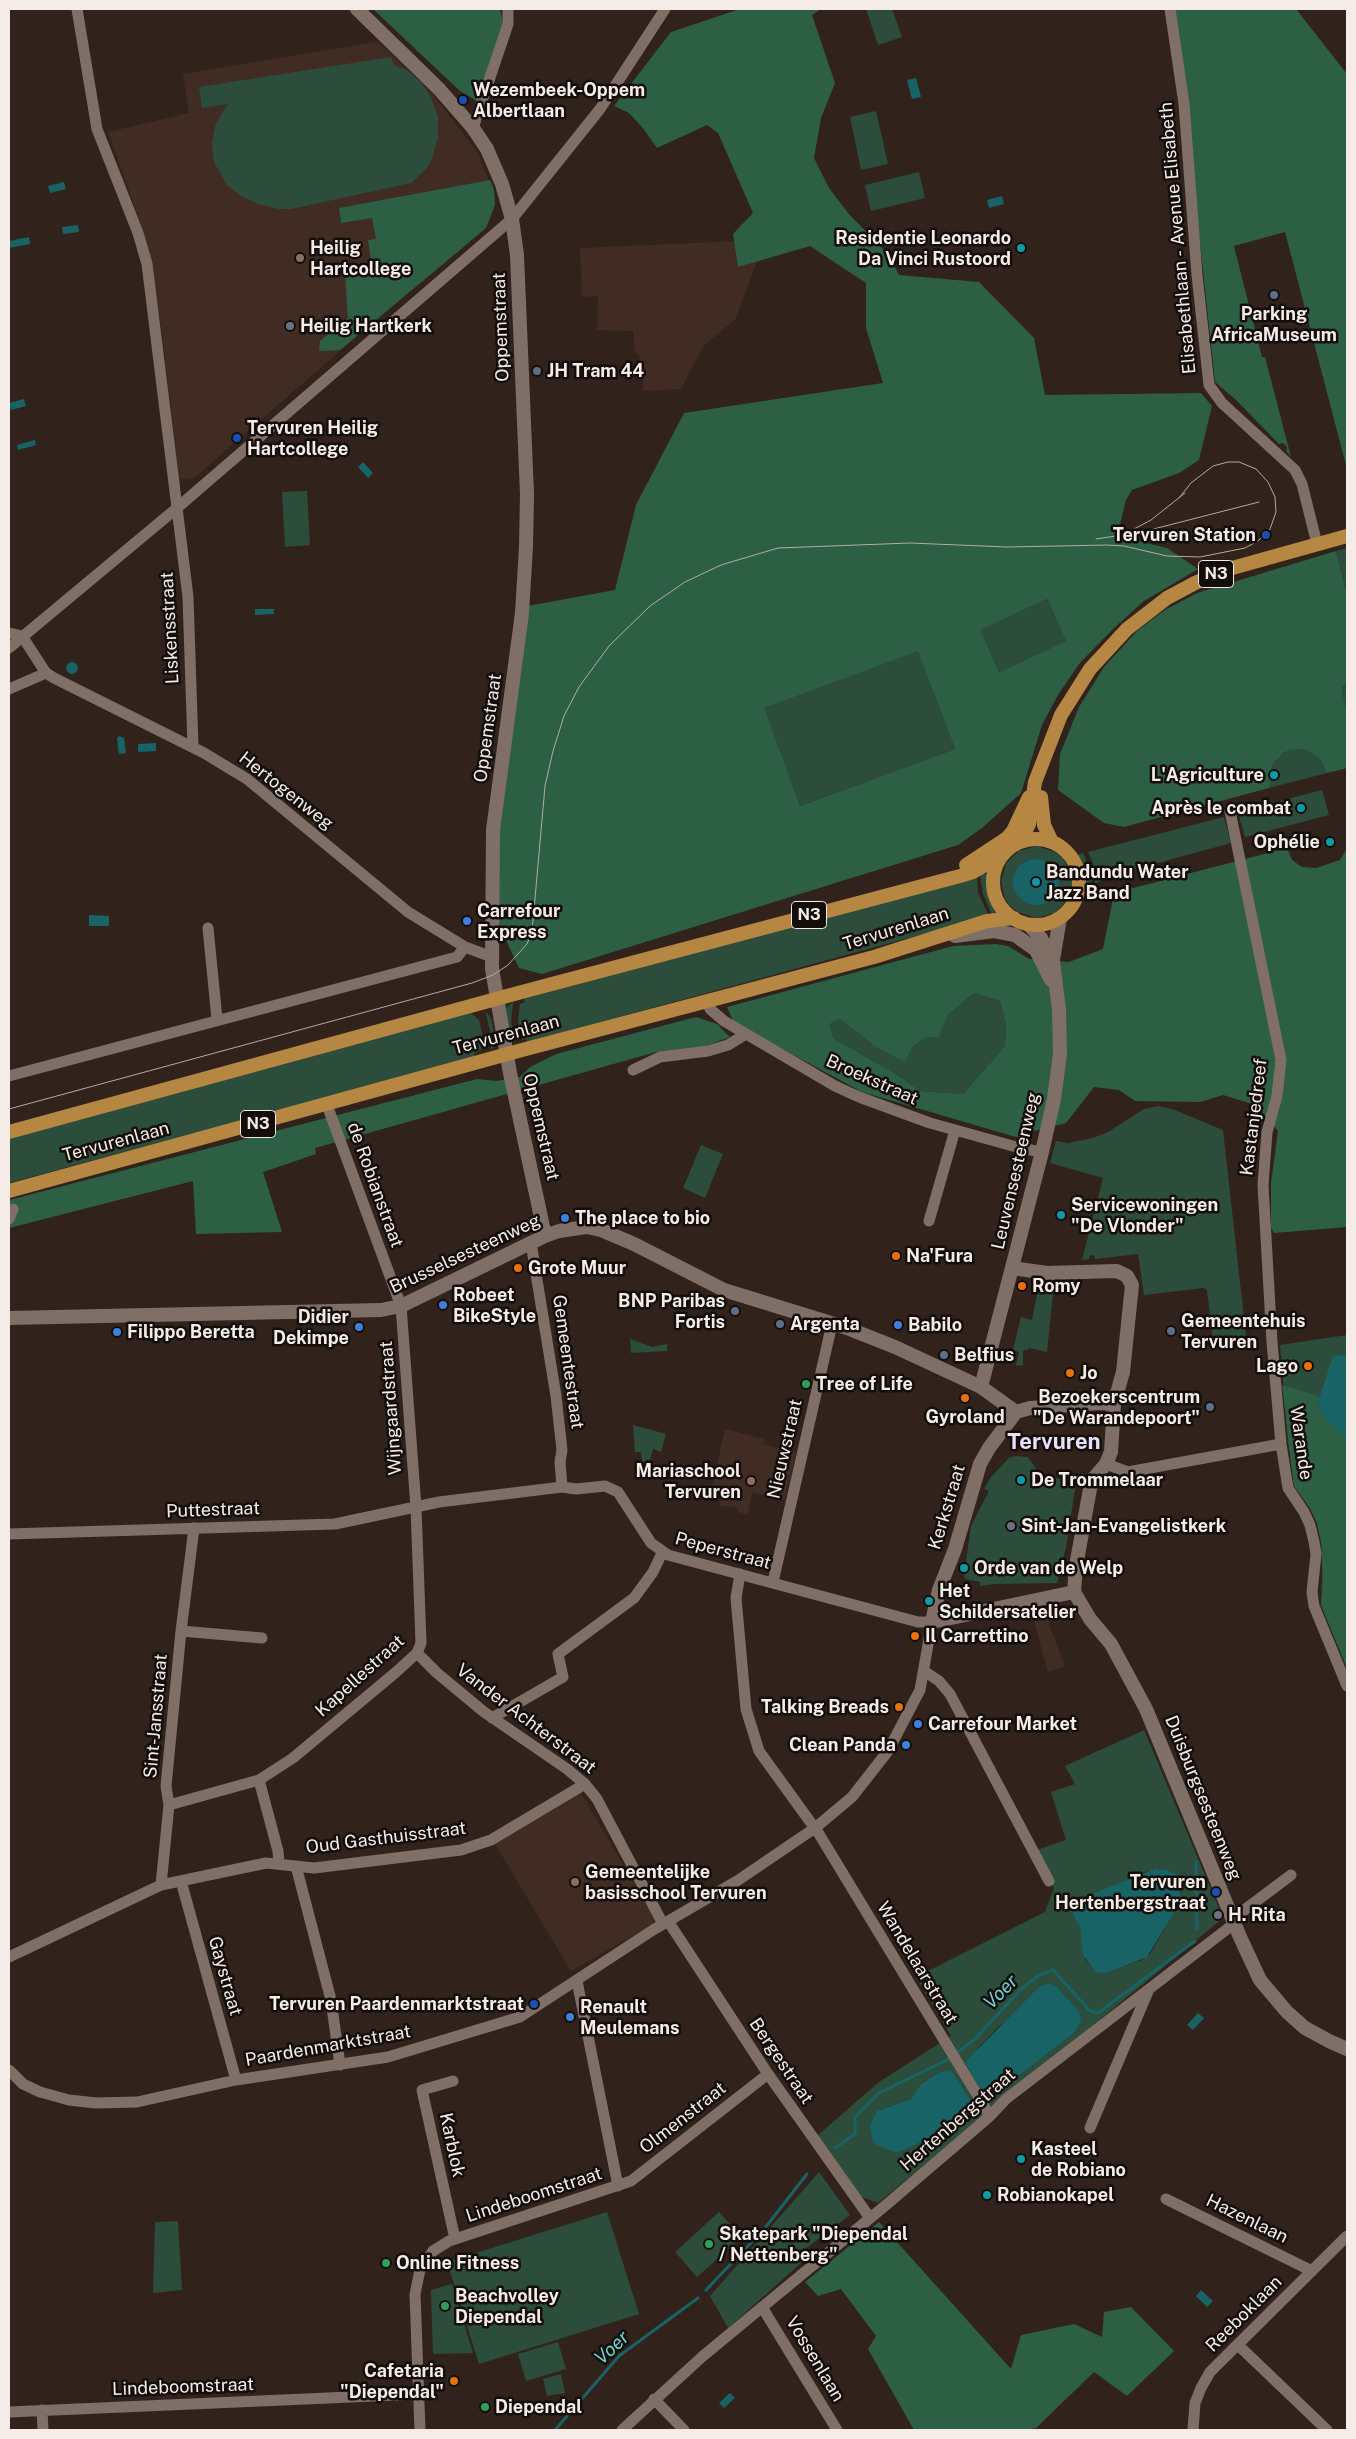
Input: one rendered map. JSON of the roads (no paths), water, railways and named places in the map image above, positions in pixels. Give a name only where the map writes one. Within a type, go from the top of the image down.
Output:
[{"type":"main road","name":"N3","points":[[923,885],[976,860],[1000,844],[1013,831],[1035,782],[1061,715],[1090,669],[1127,629],[1148,612],[1184,588],[1225,570],[1347,536]]},
{"type":"main road","name":"N3","points":[[1048,749],[1041,811],[1045,831],[1052,842],[1068,852],[1074,861],[1080,881],[1075,901],[1060,918]]},
{"type":"main road","name":"N3","points":[[1021,841],[1031,816],[1035,782]]},
{"type":"main road","points":[[1021,841],[1036,839],[1052,842]]},
{"type":"main road","name":"Tervurenlaan","points":[[9,1132],[496,999],[973,872],[1002,856],[1021,841]]},
{"type":"main road","points":[[1002,856],[996,867],[994,890],[1004,911],[1029,925],[1040,925],[1060,918]]},
{"type":"main road","name":"Tervurenlaan","points":[[9,1191],[937,938],[987,921],[1014,918]]},
{"type":"street","name":"Liskensstraat","points":[[77,9],[97,129],[138,233],[147,264],[188,597],[193,747]]},
{"type":"street","name":"Oppemstraat","points":[[357,9],[439,89],[473,128],[487,149],[502,184],[512,219],[517,255],[527,494],[526,547],[520,630],[493,830],[492,956],[496,999],[506,1054],[545,1236]]},
{"type":"street","points":[[473,128],[508,24],[508,9]]},
{"type":"street","points":[[9,648],[177,508],[512,219],[600,109],[665,9]]},
{"type":"street","name":"Elisabethlaan - Avenue Elisabeth","points":[[1170,9],[1184,104],[1197,276],[1209,385],[1222,403],[1295,470],[1302,484],[1317,544]]},
{"type":"street","points":[[9,633],[22,636],[46,673],[9,689]]},
{"type":"street","name":"Hertogenweg","points":[[46,673],[193,747],[247,779],[408,912],[465,947],[492,956]]},
{"type":"street","name":"Kastanjedreef","points":[[1230,811],[1281,1060],[1277,1096],[1267,1132],[1263,1185],[1272,1342]]},
{"type":"street","name":"Leuvensesteenweg","points":[[981,1387],[1054,1099],[1061,1035],[1053,961],[1060,918]]},
{"type":"street","name":"Leuvensesteenweg","points":[[1029,925],[1041,938],[1053,961]]},
{"type":"street","points":[[208,928],[217,1020]]},
{"type":"street","name":"N3","points":[[937,938],[994,931],[1015,935],[1036,950],[1048,977],[1056,986]]},
{"type":"street","points":[[11,1071],[217,1020],[456,957],[465,947]]},
{"type":"street","name":"Broekstraat","points":[[708,1001],[710,1010],[715,1015],[836,1086],[860,1097],[907,1116],[1020,1148],[1042,1152]]},
{"type":"street","points":[[633,1070],[660,1057],[715,1049],[746,1034]]},
{"type":"street","name":"de Robianstraat","points":[[327,1105],[401,1306]]},
{"type":"street","points":[[929,1221],[955,1130]]},
{"type":"street","name":"Brusselsesteenweg","points":[[9,1318],[338,1313],[381,1310],[401,1306],[545,1236],[578,1228],[601,1230],[724,1290],[832,1324],[895,1347],[981,1387],[1016,1412]]},
{"type":"street","name":"Gemeentestraat","points":[[531,1243],[556,1396],[562,1450],[560,1462],[562,1487]]},
{"type":"street","points":[[932,1622],[1074,1592],[1076,1566],[1090,1489],[1094,1476],[1106,1464],[1112,1448],[1114,1404],[1121,1386],[1125,1356],[1132,1289],[1130,1279],[1125,1274],[1113,1270],[1047,1273],[1012,1268]]},
{"type":"street","name":"Wijngaardstraat","points":[[401,1306],[416,1507]]},
{"type":"street","name":"Nieuwstraat","points":[[773,1582],[832,1324]]},
{"type":"street","name":"Warande","points":[[1272,1342],[1281,1444],[1288,1488],[1310,1525],[1316,1554],[1312,1592],[1314,1606],[1347,1686]]},
{"type":"street","points":[[1016,1412],[1030,1408],[1100,1403],[1114,1404]]},
{"type":"street","name":"Kerkstraat","points":[[932,1622],[939,1590],[955,1549],[980,1464],[1016,1412]]},
{"type":"street","points":[[1106,1464],[1128,1472],[1281,1444]]},
{"type":"street","name":"Peperstraat","points":[[416,1507],[448,1501],[562,1487],[576,1489],[605,1486],[616,1490],[651,1543],[662,1552],[918,1622],[932,1622]]},
{"type":"street","name":"Puttestraat","points":[[9,1534],[335,1524],[416,1507]]},
{"type":"street","name":"Kapellestraat","points":[[169,1805],[259,1780],[293,1758],[417,1653],[421,1643],[416,1507]]},
{"type":"street","name":"Sint-Jansstraat","points":[[169,1805],[166,1786],[181,1631],[194,1528]]},
{"type":"street","points":[[492,1718],[563,1677],[558,1654],[634,1598],[653,1572],[662,1552]]},
{"type":"street","name":"Wandelaarstraat","points":[[740,1574],[736,1590],[736,1614],[746,1709],[763,1758],[815,1828],[990,2116]]},
{"type":"street","name":"Duisburgsesteenweg","points":[[1074,1592],[1086,1613],[1111,1644],[1137,1691],[1157,1733],[1260,1980],[1287,2012],[1306,2028],[1347,2049]]},
{"type":"street","name":"Paardenmarktstraat","points":[[9,2070],[23,2084],[40,2092],[96,2103],[137,2102],[236,2080],[388,2057],[520,2018],[665,1923],[737,1881],[815,1828],[861,1787],[888,1751],[920,1690],[932,1622]]},
{"type":"street","name":"Sint-Jansstraat","points":[[181,1631],[262,1638]]},
{"type":"street","name":"Vander Achterstraat","points":[[417,1653],[460,1693],[492,1718],[567,1769],[585,1784],[597,1799],[665,1923]]},
{"type":"street","points":[[924,1671],[939,1681],[950,1694],[1049,1881]]},
{"type":"street","points":[[259,1780],[278,1851],[279,1863]]},
{"type":"street","name":"Oud Gasthuisstraat","points":[[296,1866],[314,1868],[461,1850],[491,1840],[585,1784]]},
{"type":"street","points":[[161,1886],[169,1805]]},
{"type":"street","points":[[9,1957],[161,1886],[266,1863],[296,1866],[332,2000],[340,2065]]},
{"type":"street","name":"Hertenbergstraat","points":[[622,2430],[654,2399],[990,2116],[1006,2099],[1235,1923],[1239,1914],[1291,1875]]},
{"type":"street","name":"Gaystraat","points":[[181,1881],[236,2080]]},
{"type":"street","name":"Bergestraat","points":[[665,1923],[768,2074],[870,2218]]},
{"type":"street","name":"Lindeboomstraat","points":[[420,2430],[416,2282],[422,2265],[433,2251],[455,2239],[618,2186],[577,1981]]},
{"type":"street","points":[[1090,2128],[1149,1988]]},
{"type":"street","name":"Olmenstraat","points":[[618,2186],[631,2182],[768,2074]]},
{"type":"street","name":"Karblok","points":[[453,2081],[422,2090],[455,2239]]},
{"type":"street","name":"Hazenlaan","points":[[1166,2199],[1312,2271]]},
{"type":"street","name":"Reeboklaan","points":[[1193,2430],[1195,2403],[1210,2372],[1347,2236]]},
{"type":"street","name":"Vossenlaan","points":[[762,2307],[837,2430]]},
{"type":"street","points":[[1238,2345],[1327,2430]]},
{"type":"street","name":"Lindeboomstraat","points":[[9,2412],[419,2394]]},
{"type":"street","points":[[654,2399],[684,2430]]},
{"type":"street","points":[[42,2410],[43,2430]]},
{"type":"water","points":[[916,78],[921,97],[912,99],[907,80]]},
{"type":"water","points":[[64,182],[66,189],[50,193],[48,186]]},
{"type":"water","points":[[1002,196],[1004,204],[989,208],[987,200]]},
{"type":"water","points":[[78,225],[79,232],[63,234],[62,227]]},
{"type":"water","points":[[29,237],[30,244],[9,248],[9,241]]},
{"type":"water","points":[[24,399],[26,406],[11,410],[9,403]]},
{"type":"water","points":[[35,440],[36,445],[18,450],[17,445]]},
{"type":"water","points":[[363,462],[373,473],[368,478],[358,467]]},
{"type":"water","points":[[255,609],[274,609],[274,614],[255,615]]},
{"type":"water","points":[[70,662],[74,662],[78,668],[74,674],[70,674],[66,670],[66,666]]},
{"type":"water","points":[[119,736],[124,738],[126,753],[119,754],[117,738]]},
{"type":"water","points":[[156,743],[156,751],[138,752],[138,744]]},
{"type":"water","points":[[1032,859],[1040,859],[1049,863],[1055,869],[1059,882],[1055,895],[1049,901],[1040,905],[1032,905],[1023,901],[1017,895],[1013,886],[1013,878],[1017,869],[1023,863]]},
{"type":"water","points":[[89,915],[109,916],[109,926],[89,926]]},
{"type":"water","points":[[1347,1355],[1347,1438],[1328,1421],[1319,1407],[1316,1397],[1320,1396],[1333,1356]]},
{"type":"water","points":[[1155,1869],[1166,1870],[1178,1875],[1181,1899],[1179,1905],[1147,1957],[1115,1970],[1104,1973],[1095,1972],[1083,1955],[1080,1927],[1073,1916],[1073,1907],[1082,1898]]},
{"type":"water","points":[[1050,1983],[1057,1987],[1079,2012],[1081,2021],[1073,2034],[989,2098],[983,2094],[966,2064],[967,2060],[1039,1987]]},
{"type":"water","points":[[1198,2013],[1204,2018],[1193,2030],[1187,2025]]},
{"type":"water","points":[[951,2070],[972,2103],[971,2116],[961,2125],[897,2153],[873,2143],[870,2126],[877,2111],[911,2099],[920,2085],[937,2073]]},
{"type":"water","points":[[1201,2290],[1213,2301],[1207,2307],[1196,2296]]},
{"type":"water","points":[[730,2393],[735,2398],[724,2408],[719,2403]]},
{"type":"waterway","name":"Voer","points":[[1196,1862],[1197,1929]]},
{"type":"waterway","name":"Voer","points":[[835,2148],[855,2134],[855,2117],[879,2093],[947,2060],[975,2039],[1020,1990],[1038,1976],[1053,1970],[1090,2011],[1098,2013],[1195,1941]]},
{"type":"waterway","name":"Voer","points":[[706,2290],[765,2228],[807,2174]]},
{"type":"waterway","name":"Voer","points":[[555,2430],[619,2356],[698,2298]]},
{"type":"tram line","points":[[9,1109],[472,983],[493,975],[508,965],[527,944],[532,932],[545,786],[564,716],[579,687],[609,646],[650,606],[685,582],[721,565],[778,548],[910,543],[1007,547],[1107,545],[1124,546],[1167,556],[1200,557],[1245,548],[1258,541],[1270,529],[1276,512],[1275,497],[1268,482],[1256,469],[1239,462],[1228,462],[1213,466],[1191,483],[1179,498]]},
{"type":"tram line","points":[[1134,529],[1151,520],[1185,493]]},
{"type":"tram line","points":[[1096,539],[1142,532],[1259,502]]},
{"type":"place","name":"Wezembeek-Oppem Albertlaan","points":[[463,100]]},
{"type":"place","name":"Residentie Leonardo Da Vinci Rustoord","points":[[1021,248]]},
{"type":"place","name":"Heilig Hartcollege","points":[[300,258]]},
{"type":"place","name":"Parking AfricaMuseum","points":[[1274,295]]},
{"type":"place","name":"Heilig Hartkerk","points":[[290,326]]},
{"type":"place","name":"JH Tram 44","points":[[537,371]]},
{"type":"place","name":"Tervuren Heilig Hartcollege","points":[[237,438]]},
{"type":"place","name":"Tervuren Station","points":[[1266,535]]},
{"type":"place","name":"L'Agriculture","points":[[1274,775]]},
{"type":"place","name":"Après le combat","points":[[1301,808]]},
{"type":"place","name":"Ophélie","points":[[1330,842]]},
{"type":"place","name":"Bandundu Water Jazz Band","points":[[1036,882]]},
{"type":"place","name":"Carrefour Express","points":[[467,921]]},
{"type":"place","name":"Servicewoningen \"De Vlonder\"","points":[[1061,1215]]},
{"type":"place","name":"The place to bio","points":[[565,1218]]},
{"type":"place","name":"Na'Fura","points":[[896,1256]]},
{"type":"place","name":"Grote Muur","points":[[518,1268]]},
{"type":"place","name":"Romy","points":[[1022,1286]]},
{"type":"place","name":"Robeet BikeStyle","points":[[443,1305]]},
{"type":"place","name":"BNP Paribas Fortis","points":[[735,1311]]},
{"type":"place","name":"Argenta","points":[[780,1324]]},
{"type":"place","name":"Babilo","points":[[898,1325]]},
{"type":"place","name":"Didier Dekimpe","points":[[359,1327]]},
{"type":"place","name":"Gemeentehuis Tervuren","points":[[1171,1331]]},
{"type":"place","name":"Filippo Beretta","points":[[117,1332]]},
{"type":"place","name":"Belfius","points":[[944,1355]]},
{"type":"place","name":"Lago","points":[[1308,1366]]},
{"type":"place","name":"Jo","points":[[1070,1373]]},
{"type":"place","name":"Tree of Life","points":[[806,1384]]},
{"type":"place","name":"Gyroland","points":[[965,1398]]},
{"type":"place","name":"Bezoekerscentrum \"De Warandepoort\"","points":[[1210,1407]]},
{"type":"place","name":"De Trommelaar","points":[[1021,1480]]},
{"type":"place","name":"Mariaschool Tervuren","points":[[751,1481]]},
{"type":"place","name":"Sint-Jan-Evangelistkerk","points":[[1011,1526]]},
{"type":"place","name":"Orde van de Welp","points":[[964,1568]]},
{"type":"place","name":"Het Schildersatelier","points":[[929,1601]]},
{"type":"place","name":"Il Carrettino","points":[[915,1636]]},
{"type":"place","name":"Talking Breads","points":[[899,1707]]},
{"type":"place","name":"Carrefour Market","points":[[918,1724]]},
{"type":"place","name":"Clean Panda","points":[[906,1745]]},
{"type":"place","name":"Gemeentelijke basisschool Tervuren","points":[[575,1882]]},
{"type":"place","name":"Tervuren Hertenbergstraat","points":[[1216,1892]]},
{"type":"place","name":"H. Rita","points":[[1218,1915]]},
{"type":"place","name":"Tervuren Paardenmarktstraat","points":[[534,2004]]},
{"type":"place","name":"Renault Meulemans","points":[[570,2017]]},
{"type":"place","name":"Kasteel de Robiano","points":[[1021,2159]]},
{"type":"place","name":"Robianokapel","points":[[987,2195]]},
{"type":"place","name":"Skatepark \"Diependal / Nettenberg\"","points":[[709,2244]]},
{"type":"place","name":"Online Fitness","points":[[386,2263]]},
{"type":"place","name":"Beachvolley Diependal","points":[[445,2306]]},
{"type":"place","name":"Cafetaria \"Diependal\"","points":[[454,2381]]},
{"type":"place","name":"Diependal","points":[[485,2407]]},
{"type":"district","name":"Tervuren","points":[[1054,1442]]}]
